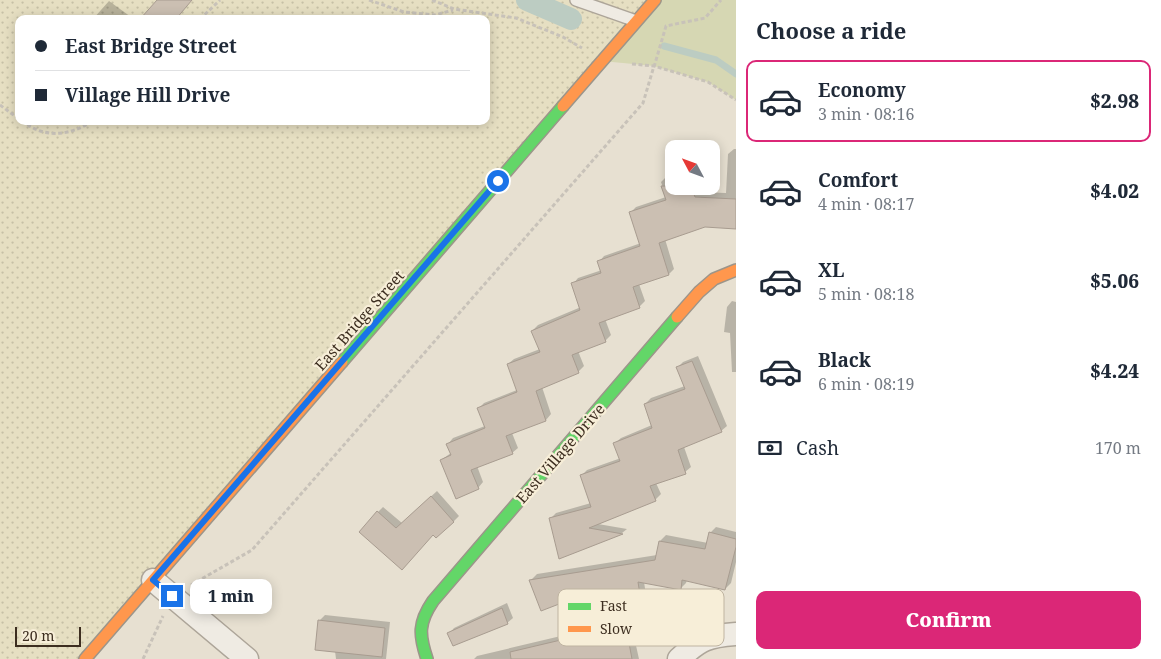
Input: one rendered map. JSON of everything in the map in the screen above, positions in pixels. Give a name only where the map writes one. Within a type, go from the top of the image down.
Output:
[{"type":"main road","name":"East Bridge Street","points":[[85,659],[655,0]]},
{"type":"main road","name":"East Village Drive","points":[[427,659],[422,644],[424,612],[699,292],[714,279],[736,270]]},
{"type":"street","points":[[153,580],[247,659]]},
{"type":"street","points":[[679,659],[693,646]]},
{"type":"lane","points":[[576,0],[636,22]]},
{"type":"path","points":[[204,15],[220,0]]},
{"type":"path","points":[[369,0],[404,12],[435,15],[454,9]]},
{"type":"path","points":[[432,0],[454,9],[516,18],[563,37],[602,61],[654,66],[708,82],[736,100]]},
{"type":"path","points":[[144,659],[172,596],[252,550],[642,103],[666,26],[705,18],[721,0]]},
{"type":"path","points":[[0,105],[15,116]]},
{"type":"path","points":[[30,125],[45,133],[65,133],[79,130],[87,125]]},
{"type":"shaded area","points":[[0,0],[655,0],[85,659],[0,659]]},
{"type":"green space","points":[[655,0],[736,0],[736,100],[708,82],[654,66],[602,61]]},
{"type":"building","points":[[157,0],[192,0],[179,15],[144,15]]},
{"type":"building","points":[[661,186],[665,186],[665,195],[694,195],[695,197],[736,199],[736,229],[705,227],[659,243],[669,275],[633,287],[640,308],[599,323],[606,342],[572,355],[579,373],[536,391],[546,421],[506,436],[513,454],[471,470],[479,489],[456,499],[440,460],[451,455],[446,444],[485,428],[477,408],[517,392],[507,364],[540,352],[531,331],[580,310],[571,283],[601,273],[597,261],[640,246],[629,212],[666,200]]},
{"type":"building","points":[[692,361],[722,432],[678,450],[686,474],[650,486],[656,501],[589,528],[623,534],[559,559],[549,518],[591,507],[580,475],[620,461],[613,443],[652,428],[644,404],[685,389],[676,367]]},
{"type":"building","points":[[431,496],[454,522],[436,538],[433,535],[402,570],[359,532],[377,511],[396,528]]},
{"type":"building","points":[[709,532],[736,539],[736,547],[725,590],[682,580],[681,589],[638,582],[639,589],[558,589],[558,604],[541,611],[529,580],[655,560],[659,541],[705,549]]},
{"type":"building","points":[[502,608],[508,624],[453,646],[447,633]]},
{"type":"building","points":[[318,620],[385,628],[382,657],[315,650]]},
{"type":"building","points":[[558,641],[558,646],[630,646],[632,659],[511,659],[510,652]]},
{"type":"waterway","points":[[527,0],[571,19]]},
{"type":"waterway","points":[[664,46],[716,60],[736,74]]},
{"type":"traffic: fast","points":[[342,362],[563,106]]},
{"type":"traffic: fast","points":[[427,659],[422,643],[421,629],[433,601],[677,317]]},
{"type":"traffic: slow","points":[[563,106],[655,0]]},
{"type":"traffic: slow","points":[[677,317],[699,292],[714,279],[736,270]]},
{"type":"traffic: slow","points":[[85,659],[342,362]]},
{"type":"route","points":[[172,596],[153,580],[498,181]]}]
